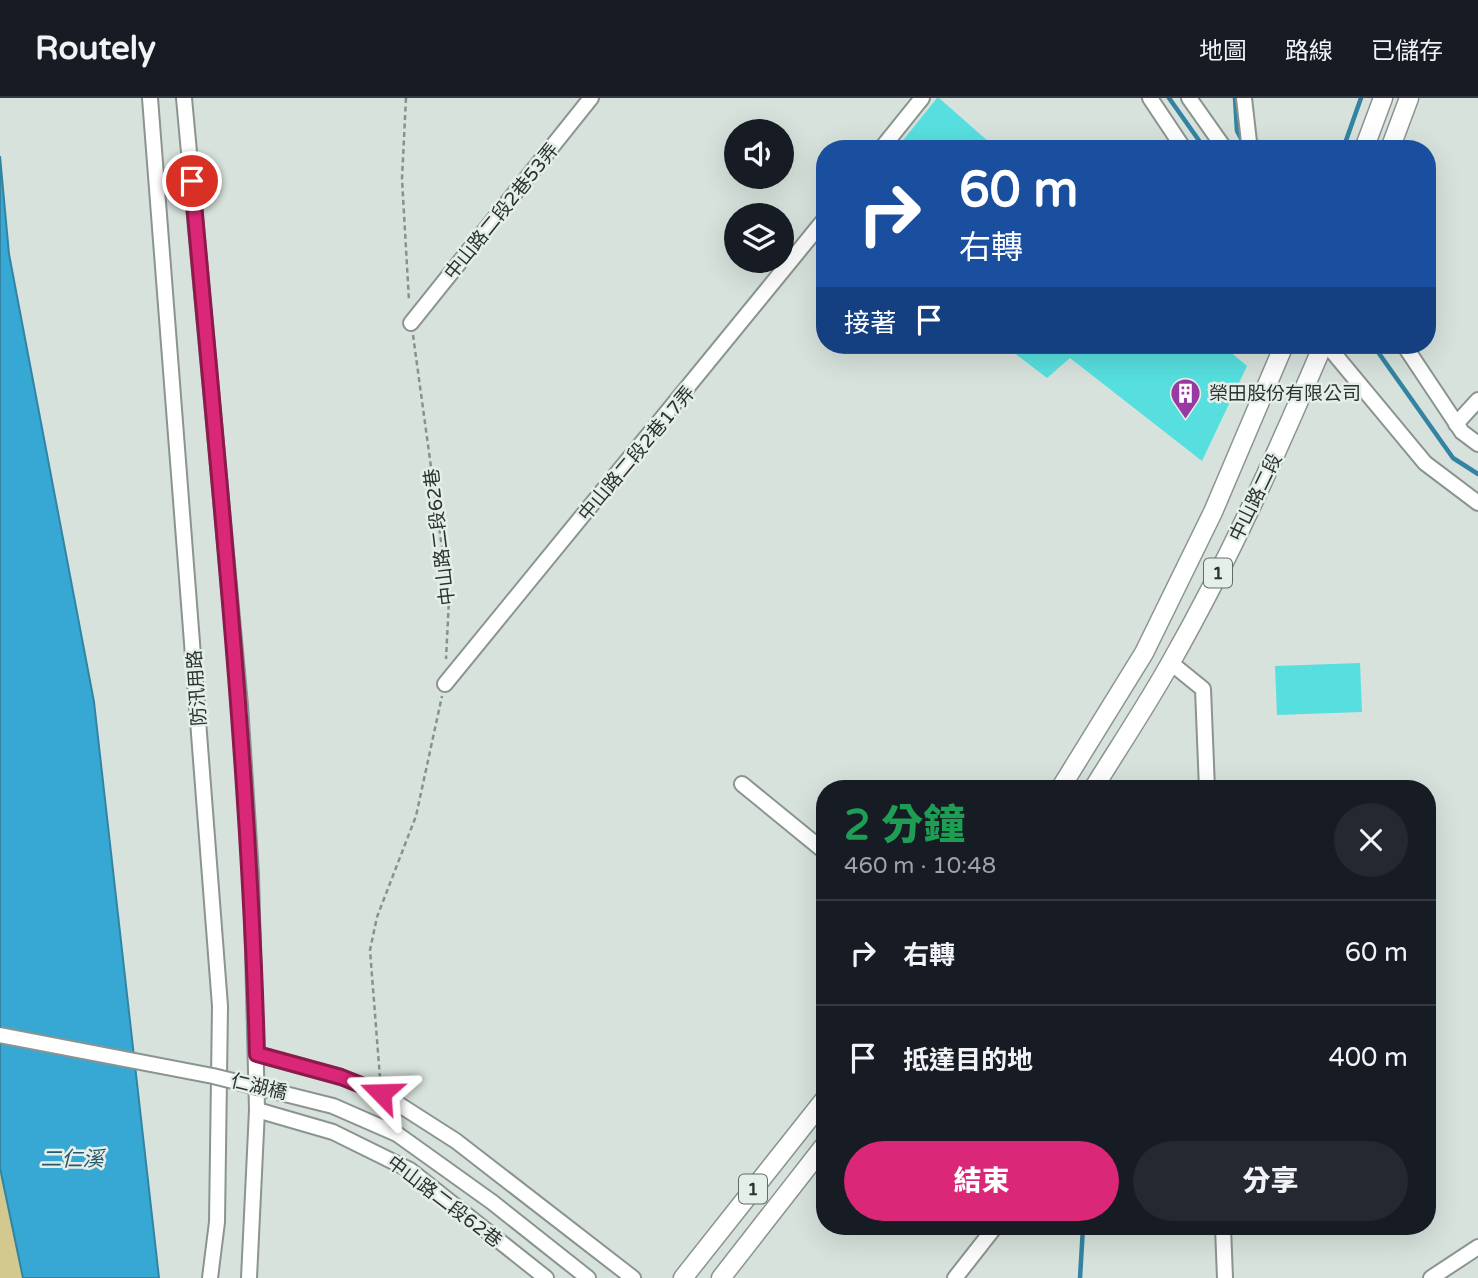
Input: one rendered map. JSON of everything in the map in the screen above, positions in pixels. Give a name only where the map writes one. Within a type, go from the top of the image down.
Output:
[{"type":"main road","points":[[1367,140],[1383,98]]},
{"type":"main road","points":[[1393,140],[1409,98]]},
{"type":"main road","name":"中山路二段","points":[[1066,780],[1144,653],[1213,512],[1280,354]]},
{"type":"main road","name":"中山路二段","points":[[1099,780],[1171,663],[1278,451],[1321,354]]},
{"type":"main road","name":"1","points":[[683,1278],[816,1110]]},
{"type":"main road","name":"1","points":[[721,1278],[816,1156]]},
{"type":"street","name":"防汛用路","points":[[150,98],[220,1006],[217,1222],[210,1278]]},
{"type":"street","points":[[184,98],[240,705],[251,874],[257,1110],[249,1278]]},
{"type":"street","name":"中山路二段2巷53弄","points":[[411,323],[591,98]]},
{"type":"street","points":[[888,140],[922,98]]},
{"type":"street","points":[[1150,98],[1178,140]]},
{"type":"street","points":[[1189,98],[1219,140]]},
{"type":"street","points":[[1244,98],[1249,140]]},
{"type":"street","name":"中山路二段2巷17弄","points":[[445,684],[816,230]]},
{"type":"street","points":[[1333,354],[1425,463],[1478,503]]},
{"type":"street","points":[[1410,354],[1456,424],[1478,444]]},
{"type":"street","points":[[1456,424],[1478,400]]},
{"type":"street","points":[[1171,663],[1203,689],[1207,780]]},
{"type":"street","points":[[742,784],[816,844]]},
{"type":"street","name":"仁湖橋","points":[[0,1035],[213,1076],[333,1106],[397,1134],[492,1202]]},
{"type":"street","points":[[257,1054],[341,1077],[381,1093],[456,1141],[633,1278]]},
{"type":"street","name":"中山路二段62巷","points":[[257,1110],[332,1132],[410,1170],[546,1278]]},
{"type":"street","name":"中山路二段62巷","points":[[492,1202],[588,1278]]},
{"type":"street","points":[[955,1278],[989,1235]]},
{"type":"street","points":[[1223,1235],[1224,1278]]},
{"type":"street","points":[[1431,1278],[1478,1247]]},
{"type":"path","name":"中山路二段62巷","points":[[381,1093],[370,950],[377,917],[416,816],[445,684],[449,599],[411,323],[402,179],[406,98]]},
{"type":"shaded area","points":[[0,1168],[23,1278],[0,1278]]},
{"type":"water","name":"二仁溪","points":[[0,156],[9,254],[94,702],[159,1278],[23,1278],[0,1168]]},
{"type":"building","points":[[939,98],[987,140],[903,140]]},
{"type":"building","name":"榮田股份有限公司","points":[[1016,354],[1233,354],[1247,366],[1202,461],[1070,358],[1047,378]]},
{"type":"building","points":[[1360,663],[1362,712],[1277,715],[1275,666]]},
{"type":"waterway","points":[[1169,98],[1199,140]]},
{"type":"waterway","points":[[1235,98],[1237,131],[1242,140]]},
{"type":"waterway","points":[[1346,140],[1361,98]]},
{"type":"waterway","points":[[1379,354],[1453,458],[1478,474]]},
{"type":"waterway","points":[[1080,1278],[1083,1235]]},
{"type":"place","name":"榮田股份有限公司","points":[[1186,420]]},
{"type":"route","points":[[192,181],[240,705],[251,874],[257,1054],[341,1077],[381,1093]]}]
